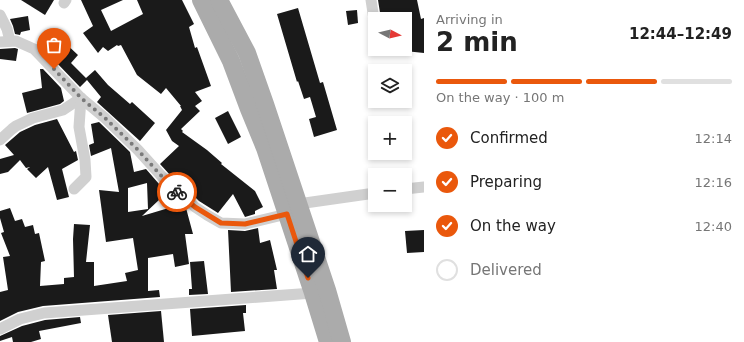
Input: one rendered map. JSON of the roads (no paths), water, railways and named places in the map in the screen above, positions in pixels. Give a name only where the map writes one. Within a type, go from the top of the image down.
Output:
[{"type":"main road","points":[[202,0],[271,146]]},
{"type":"main road","points":[[219,0],[247,53],[271,146],[292,209],[313,293],[328,342]]},
{"type":"main road","points":[[292,209],[327,290],[342,342]]},
{"type":"street","points":[[371,0],[373,12]]},
{"type":"street","points":[[0,15],[7,29],[5,41],[16,41],[34,49],[81,98],[105,118],[138,150],[166,181],[195,207],[221,223],[245,224],[292,209],[368,194]]},
{"type":"street","points":[[0,140],[16,126],[34,118],[63,110],[81,98]]},
{"type":"street","points":[[74,189],[86,177],[85,160],[79,127],[81,98]]},
{"type":"street","points":[[412,188],[424,187]]},
{"type":"street","points":[[0,329],[20,319],[44,313],[313,293]]}]
